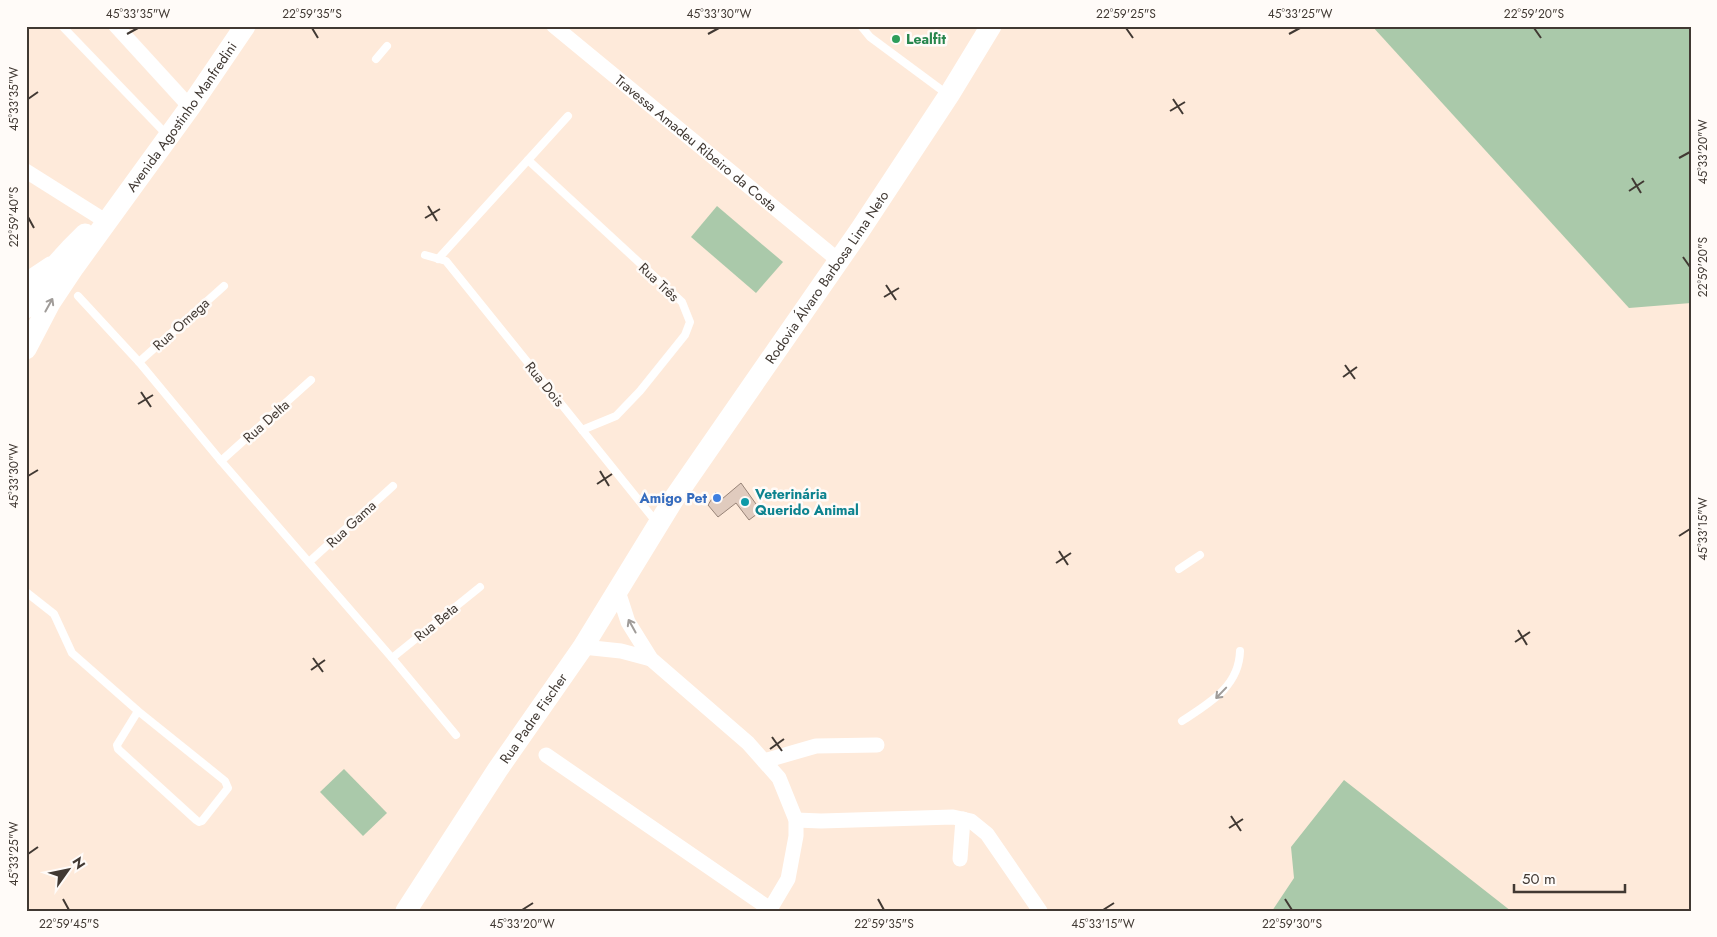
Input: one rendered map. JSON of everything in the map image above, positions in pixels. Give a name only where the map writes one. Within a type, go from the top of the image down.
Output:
[{"type":"main road","name":"Avenida Agostinho Manfredini","points":[[108,215],[190,107],[245,26]]},
{"type":"main road","name":"Rodovia Álvaro Barbosa Lima Neto","points":[[658,524],[865,222],[949,95],[991,26]]},
{"type":"main road","points":[[26,308],[34,293],[62,257],[108,215]]},
{"type":"main road","points":[[26,348],[50,303],[108,215]]},
{"type":"main road","name":"Rua Padre Fischer","points":[[406,911],[498,769],[583,647],[658,524]]},
{"type":"street","points":[[116,26],[190,107]]},
{"type":"street","name":"Travessa Amadeu Ribeiro da Costa","points":[[554,26],[838,260]]},
{"type":"street","points":[[26,171],[108,215]]},
{"type":"street","points":[[26,280],[62,257]]},
{"type":"street","points":[[546,755],[770,910],[788,879],[796,836],[796,820],[779,778],[748,743],[651,659],[628,622],[618,592]]},
{"type":"street","points":[[583,647],[621,652],[651,659]]},
{"type":"street","points":[[764,760],[816,746],[877,745]]},
{"type":"street","points":[[796,820],[953,817],[971,821],[987,834],[1040,911]]},
{"type":"street","points":[[960,859],[963,819]]},
{"type":"lane","points":[[62,26],[168,136]]},
{"type":"lane","points":[[861,26],[870,37],[949,95]]},
{"type":"lane","points":[[376,59],[387,46]]},
{"type":"lane","points":[[438,259],[568,116]]},
{"type":"lane","name":"Rua Três","points":[[528,160],[682,302],[690,322],[685,335],[640,391],[616,416],[582,430]]},
{"type":"lane","name":"Rua Dois","points":[[425,255],[446,261],[658,524]]},
{"type":"lane","name":"Rua Omega","points":[[139,362],[224,286]]},
{"type":"lane","points":[[78,296],[139,362],[221,461],[392,658],[456,735]]},
{"type":"lane","name":"Rua Delta","points":[[221,461],[311,380]]},
{"type":"lane","name":"Rua Gama","points":[[309,562],[393,486]]},
{"type":"lane","points":[[1179,568],[1200,555]]},
{"type":"lane","name":"Rua Beta","points":[[392,658],[480,587]]},
{"type":"lane","points":[[26,592],[54,614],[72,653],[227,785],[228,788],[202,821],[196,820],[118,749],[117,746],[138,711]]},
{"type":"lane","points":[[1182,720],[1219,696],[1236,673],[1240,651]]},
{"type":"green space","points":[[1372,26],[1691,26],[1691,303],[1629,308]]},
{"type":"green space","points":[[717,206],[783,262],[756,293],[691,237]]},
{"type":"green space","points":[[344,769],[387,813],[363,836],[320,792]]},
{"type":"green space","points":[[1344,780],[1511,911],[1272,911],[1294,878],[1291,847]]},
{"type":"building","points":[[741,483],[761,511],[749,520],[736,503],[718,517],[708,505],[716,492],[722,499]]},
{"type":"place","name":"Lealfit","points":[[896,39]]},
{"type":"place","name":"Amigo Pet","points":[[717,498]]},
{"type":"place","name":"Veterinária Querido Animal","points":[[745,502]]}]
